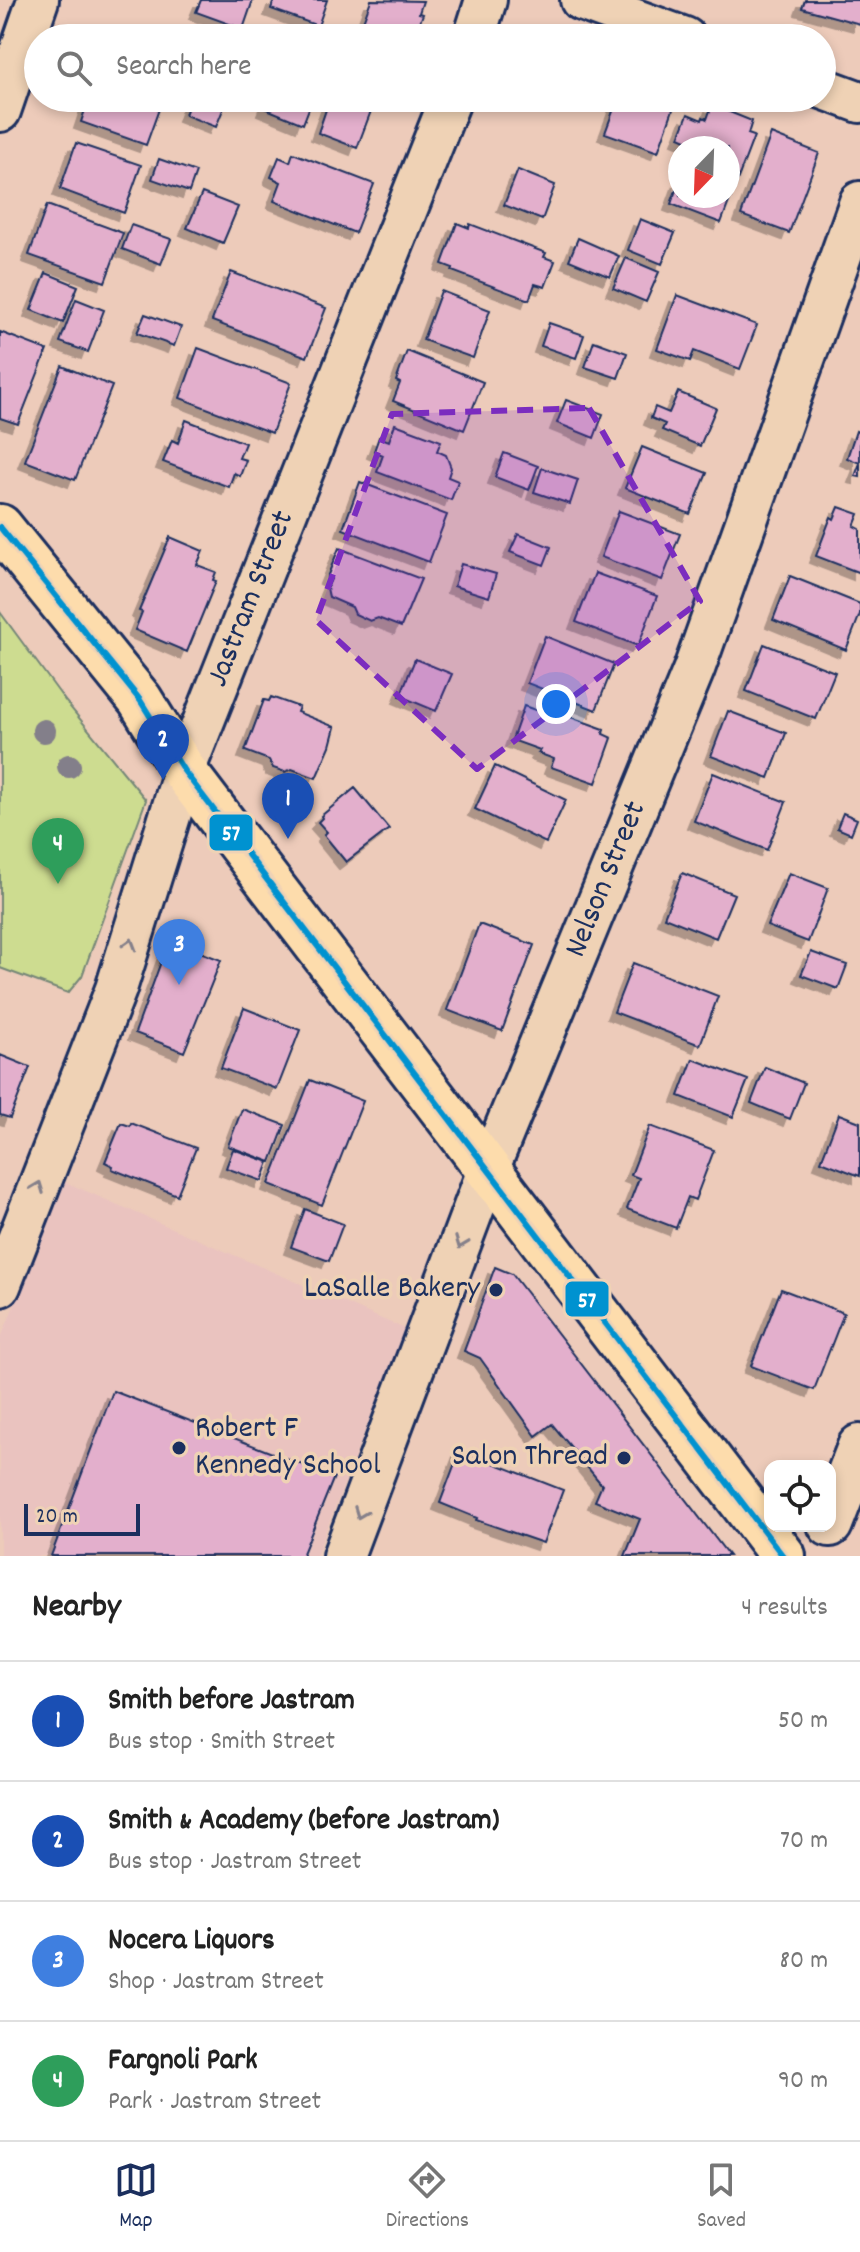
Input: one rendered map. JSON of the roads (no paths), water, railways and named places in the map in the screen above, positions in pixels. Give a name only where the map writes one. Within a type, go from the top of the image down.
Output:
[{"type":"main road","points":[[0,527],[140,700],[184,771],[783,1556]]},
{"type":"street","points":[[30,24],[38,0]]},
{"type":"street","points":[[478,24],[486,0]]},
{"type":"street","points":[[581,0],[647,24]]},
{"type":"street","points":[[0,111],[24,41]]},
{"type":"street","points":[[836,93],[860,102]]},
{"type":"street","name":"Jastram Street","points":[[0,1286],[116,989],[184,771],[445,112]]},
{"type":"street","name":"Nelson Street","points":[[343,1556],[488,1170],[694,669],[860,202]]},
{"type":"street","points":[[836,1509],[860,1447]]},
{"type":"street","points":[[818,1556],[827,1532]]},
{"type":"place","name":"Smith & Academy (before Jastram)","points":[[163,780]]},
{"type":"place","name":"Smith before Jastram","points":[[288,839]]},
{"type":"place","name":"Fargnoli Park","points":[[58,884]]},
{"type":"place","name":"Nocera Liquors","points":[[179,985]]},
{"type":"place","name":"LaSalle Bakery","points":[[496,1290]]},
{"type":"place","name":"Robert F Kennedy School","points":[[179,1448]]},
{"type":"place","name":"Salon Thread","points":[[624,1458]]}]
